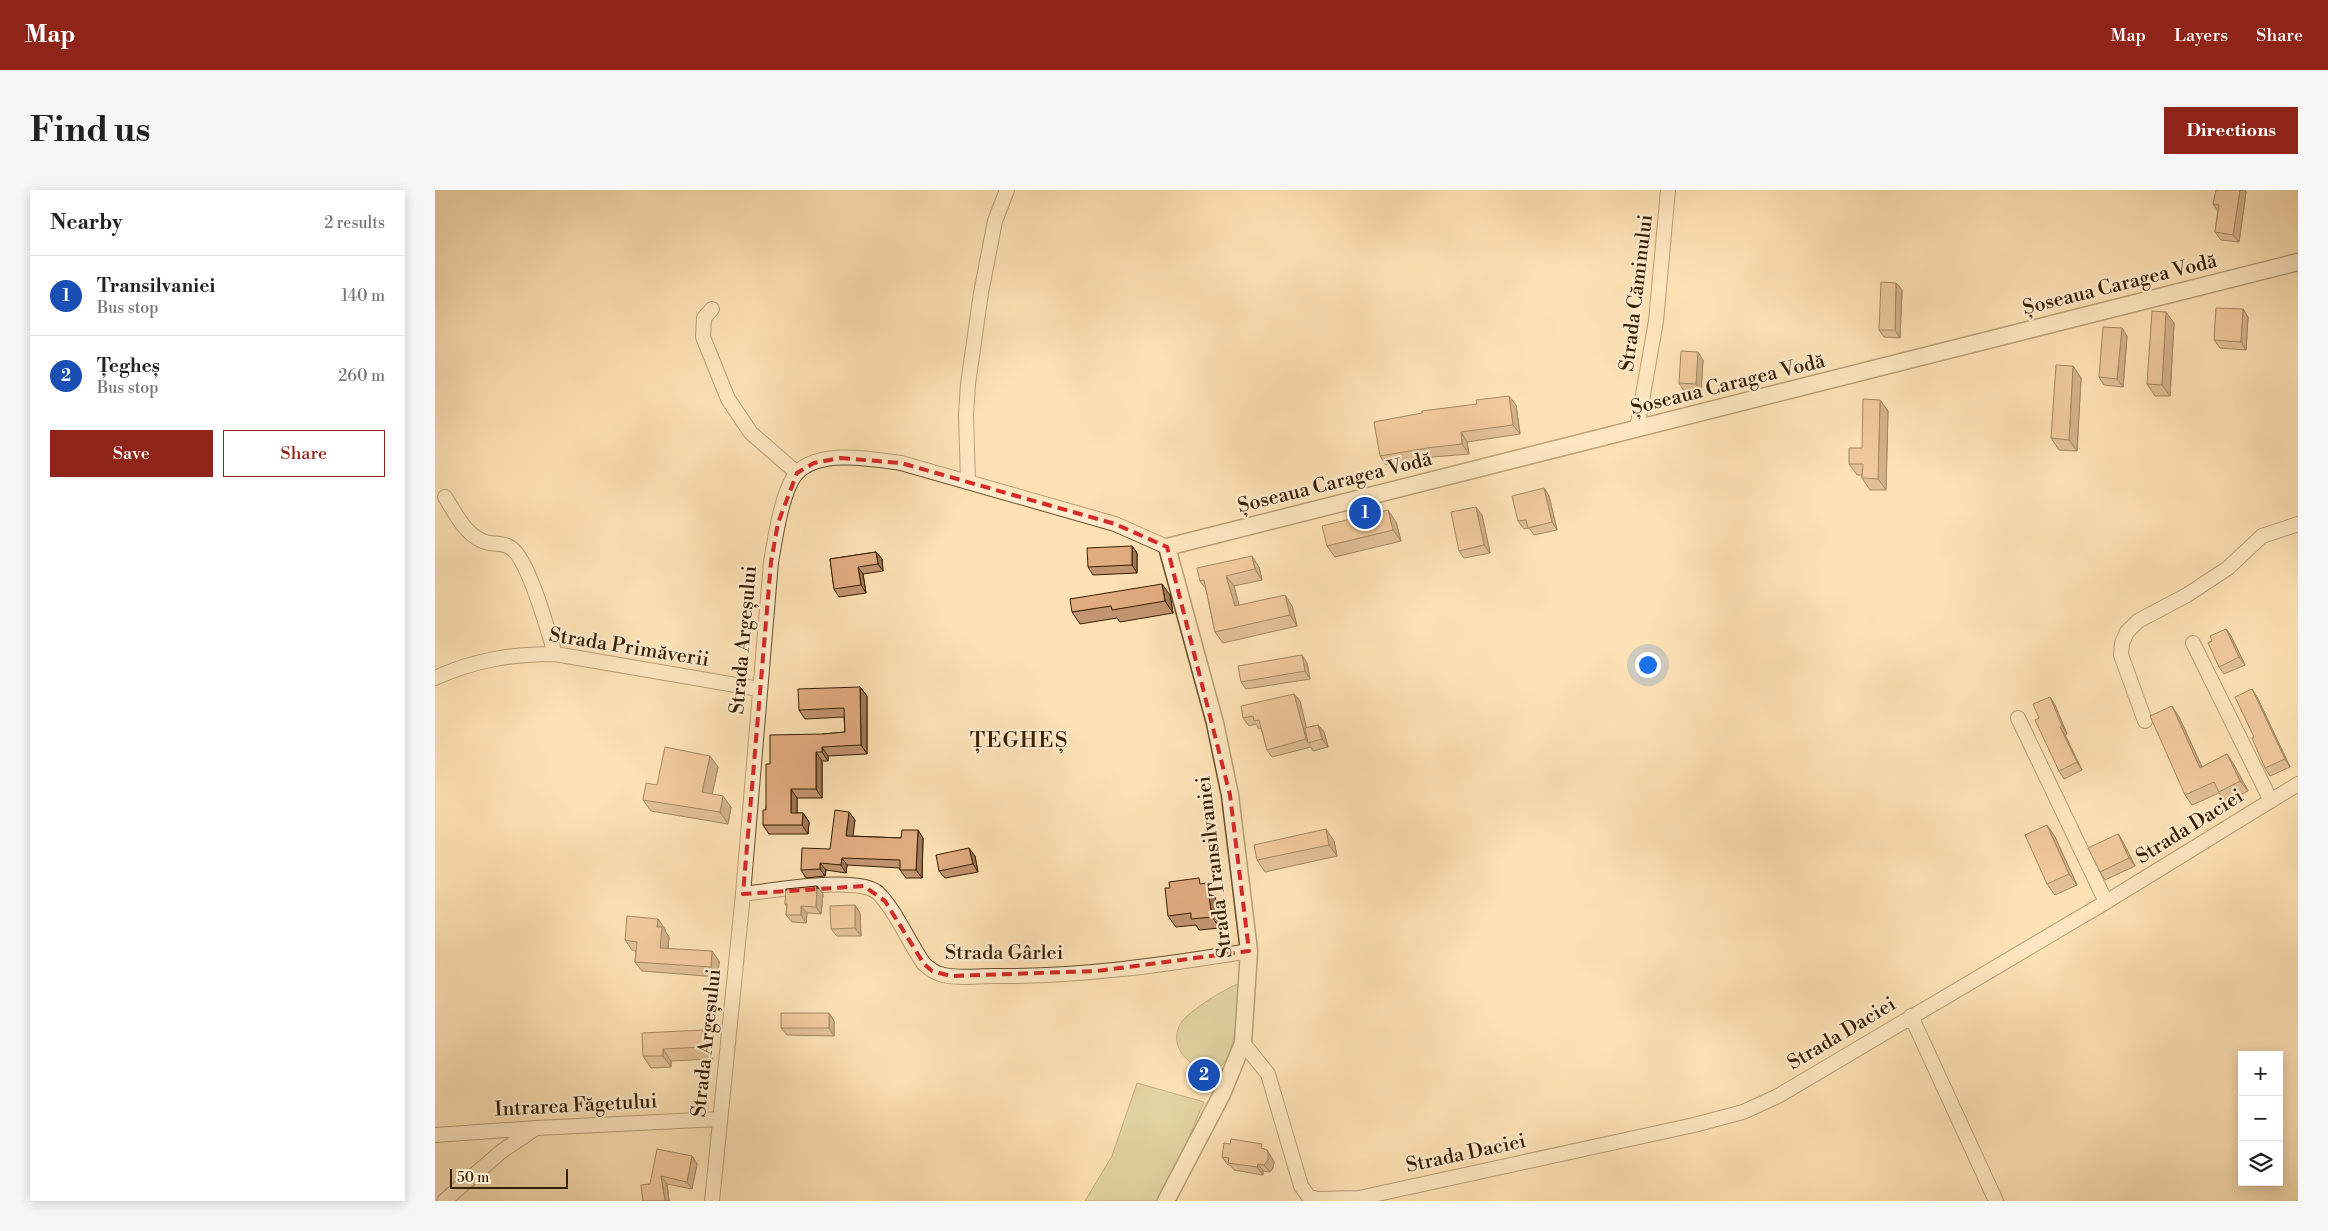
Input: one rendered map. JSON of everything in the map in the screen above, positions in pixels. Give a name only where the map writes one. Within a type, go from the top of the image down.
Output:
[{"type":"street","points":[[968,482],[966,414],[968,384],[990,245],[995,221],[1007,190]]},
{"type":"street","name":"Strada Căminului","points":[[1637,430],[1656,321],[1668,190]]},
{"type":"street","name":"Șoseaua Caragea Vodă","points":[[1167,547],[2298,262]]},
{"type":"street","points":[[712,309],[704,318],[703,337],[727,399],[751,433],[797,473],[814,463],[840,458],[866,458],[901,463],[1115,524],[1167,547]]},
{"type":"street","name":"Strada Argeșului","points":[[712,1201],[743,894],[771,562],[778,523],[789,488],[797,473]]},
{"type":"street","points":[[445,497],[467,530],[474,536],[487,542],[509,546],[519,557],[541,607],[555,654]]},
{"type":"street","points":[[2145,721],[2121,655],[2122,643],[2127,632],[2138,621],[2187,595],[2227,568],[2262,536],[2298,524]]},
{"type":"street","name":"Strada Transilvaniei","points":[[1166,1201],[1222,1094],[1243,1043],[1249,951],[1230,795],[1215,724],[1167,547]]},
{"type":"street","points":[[2193,643],[2271,801]]},
{"type":"street","name":"Strada Primăverii","points":[[435,678],[457,668],[493,657],[521,654],[555,654],[759,690]]},
{"type":"street","points":[[2018,718],[2106,902]]},
{"type":"street","name":"Strada Daciei","points":[[1243,1043],[1268,1074],[1301,1186],[1309,1197],[1318,1199],[1360,1199],[1685,1127],[1743,1112],[1778,1096],[2106,902],[2298,784]]},
{"type":"street","name":"Strada Gârlei","points":[[743,894],[840,884],[863,886],[877,892],[885,901],[924,964],[932,971],[951,976],[1029,976],[1106,971],[1160,966],[1249,951]]},
{"type":"street","points":[[1911,1016],[1996,1201]]},
{"type":"street","name":"Intrarea Făgetului","points":[[435,1135],[537,1128],[719,1120]]},
{"type":"street","points":[[444,1201],[502,1151],[537,1128]]},
{"type":"highlighted area","points":[[840,458],[901,463],[1115,524],[1167,547],[1230,795],[1249,951],[1097,971],[951,976],[932,971],[924,964],[885,901],[864,886],[743,894],[771,562],[778,523],[797,473],[814,463]]},
{"type":"green space","points":[[1241,983],[1234,1037],[1223,1064],[1215,1068],[1209,1068],[1191,1062],[1179,1050],[1177,1033],[1180,1025],[1186,1017],[1204,1003]]},
{"type":"green space","points":[[1137,1083],[1204,1102],[1173,1174],[1157,1201],[1085,1201],[1112,1156]]},
{"type":"building","points":[[2216,190],[2240,190],[2233,235],[2215,232],[2219,205],[2213,204]]},
{"type":"building","points":[[1881,282],[1896,283],[1895,330],[1879,330]]},
{"type":"building","points":[[2216,308],[2243,309],[2241,342],[2214,340]]},
{"type":"building","points":[[2152,311],[2166,312],[2162,385],[2147,384]]},
{"type":"building","points":[[2103,327],[2122,328],[2117,379],[2099,377]]},
{"type":"building","points":[[1681,351],[1698,352],[1696,384],[1679,383]]},
{"type":"building","points":[[2056,365],[2073,366],[2069,440],[2051,438]]},
{"type":"building","points":[[1509,396],[1513,425],[1461,432],[1462,444],[1380,456],[1374,422],[1422,413],[1422,411],[1477,404],[1476,400]]},
{"type":"building","points":[[1863,399],[1880,400],[1878,479],[1862,478],[1863,464],[1849,464],[1849,448],[1862,448]]},
{"type":"building","points":[[1544,488],[1552,522],[1528,528],[1526,520],[1518,521],[1512,496]]},
{"type":"building","points":[[1476,507],[1484,545],[1459,551],[1451,512]]},
{"type":"building","points":[[1388,510],[1393,530],[1327,546],[1322,526]]},
{"type":"building","points":[[1132,546],[1132,565],[1088,567],[1087,548]]},
{"type":"building","points":[[876,552],[878,564],[858,567],[861,585],[834,589],[830,559]]},
{"type":"building","points":[[1252,556],[1255,569],[1226,576],[1235,606],[1285,595],[1290,615],[1215,632],[1204,580],[1200,581],[1197,568]]},
{"type":"building","points":[[1162,584],[1165,601],[1112,610],[1111,606],[1072,612],[1070,599]]},
{"type":"building","points":[[2226,629],[2239,657],[2219,667],[2208,643],[2212,641],[2210,636]]},
{"type":"building","points":[[1302,655],[1305,671],[1241,682],[1238,666]]},
{"type":"building","points":[[860,687],[861,745],[822,747],[822,752],[816,752],[816,789],[791,789],[791,813],[803,813],[802,825],[763,825],[763,810],[766,810],[766,764],[770,764],[770,735],[845,732],[844,708],[799,710],[798,689]]},
{"type":"building","points":[[2252,689],[2285,759],[2265,768],[2252,738],[2254,737],[2235,697]]},
{"type":"building","points":[[1294,694],[1306,739],[1267,750],[1259,720],[1254,721],[1253,716],[1243,718],[1241,706]]},
{"type":"building","points":[[2050,697],[2062,726],[2060,727],[2077,762],[2059,771],[2035,720],[2039,718],[2033,704]]},
{"type":"building","points":[[2172,706],[2200,768],[2227,754],[2240,781],[2219,792],[2214,782],[2185,795],[2150,716]]},
{"type":"building","points":[[1318,725],[1322,739],[1308,743],[1305,728]]},
{"type":"building","points":[[665,747],[710,756],[702,792],[723,796],[720,812],[643,800],[646,783],[657,785]]},
{"type":"building","points":[[835,810],[849,812],[846,836],[901,838],[902,830],[918,830],[916,870],[900,870],[900,860],[842,858],[841,865],[820,863],[820,869],[801,870],[802,848],[830,849]]},
{"type":"building","points":[[2047,825],[2069,874],[2047,884],[2025,835]]},
{"type":"building","points":[[1326,829],[1329,845],[1257,860],[1254,845]]},
{"type":"building","points":[[2118,834],[2129,858],[2100,872],[2088,848]]},
{"type":"building","points":[[969,848],[973,864],[939,871],[936,855]]},
{"type":"building","points":[[1199,878],[1200,884],[1207,883],[1212,917],[1191,919],[1191,913],[1168,916],[1165,888],[1170,888],[1169,882]]},
{"type":"building","points":[[817,886],[816,907],[801,906],[801,915],[786,915],[786,889]]},
{"type":"building","points":[[855,905],[855,928],[831,929],[830,906]]},
{"type":"building","points":[[627,916],[658,919],[657,927],[662,927],[660,948],[712,951],[711,967],[635,962],[637,942],[625,940]]},
{"type":"building","points":[[781,1013],[829,1013],[829,1028],[781,1028]]},
{"type":"building","points":[[703,1030],[704,1047],[663,1049],[663,1056],[643,1056],[642,1033]]},
{"type":"building","points":[[1231,1139],[1262,1144],[1261,1148],[1267,1150],[1268,1160],[1264,1165],[1258,1164],[1257,1167],[1228,1163],[1229,1158],[1222,1157],[1224,1143],[1230,1144]]},
{"type":"building","points":[[657,1149],[692,1156],[687,1182],[661,1176],[665,1201],[643,1201],[641,1185],[650,1184]]},
{"type":"place","name":"Transilvaniei","points":[[1365,513]]},
{"type":"place","name":"Țegheș","points":[[1204,1075]]},
{"type":"district","name":"ȚEGHEȘ","points":[[1019,740]]}]
